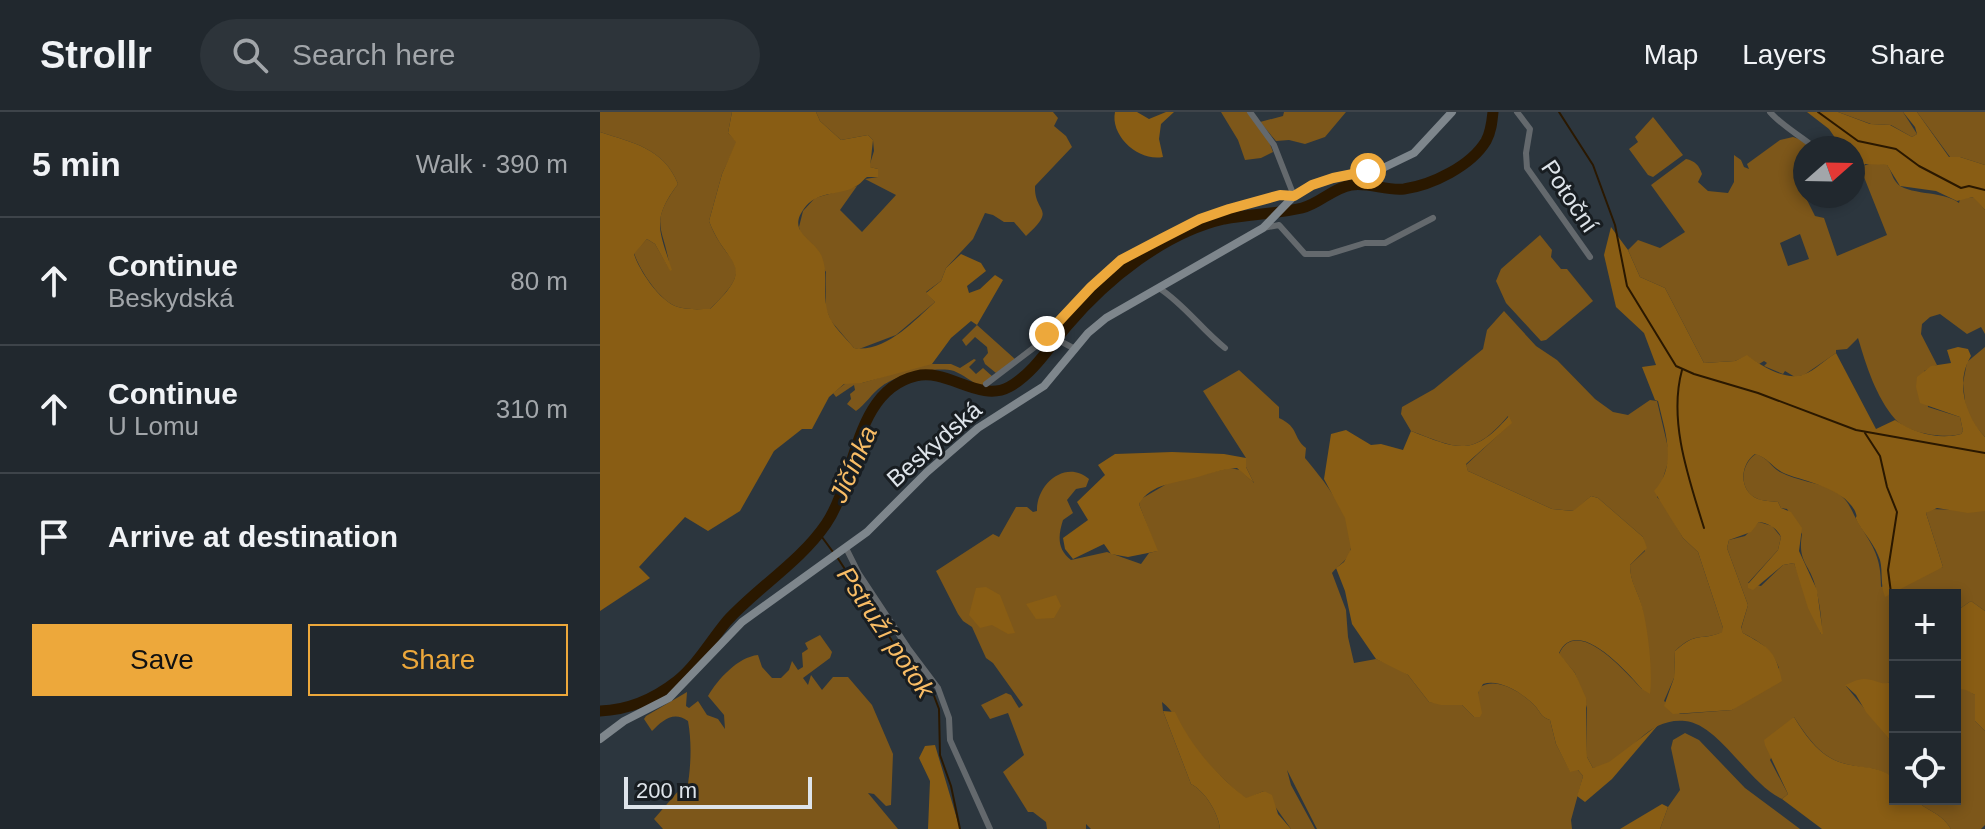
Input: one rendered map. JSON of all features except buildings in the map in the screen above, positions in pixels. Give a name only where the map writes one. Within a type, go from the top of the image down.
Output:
[{"type":"street","points":[[1250,112],[1274,145],[1291,199]]},
{"type":"street","points":[[1291,199],[1312,185],[1385,167],[1414,153],[1452,112]]},
{"type":"street","name":"Potoční","points":[[1517,112],[1530,129],[1525,159],[1531,175],[1590,257]]},
{"type":"street","points":[[1770,112],[1782,126],[1801,136]]},
{"type":"street","points":[[986,384],[1036,346],[1121,260],[1200,219],[1280,195],[1291,199]]},
{"type":"street","name":"Beskydská","points":[[600,739],[624,721],[669,698],[742,622],[867,532],[927,472],[978,428],[1044,386],[1088,333],[1106,318],[1264,226],[1291,199]]},
{"type":"street","points":[[1264,226],[1279,225],[1305,254],[1329,254],[1365,243],[1385,243],[1433,218]]},
{"type":"street","points":[[1159,288],[1181,304],[1206,333],[1225,348]]},
{"type":"street","points":[[1047,334],[1075,349]]},
{"type":"street","points":[[844,550],[901,638],[938,688],[949,718],[950,740],[990,829]]},
{"type":"shaded area","points":[[600,112],[732,112],[728,133],[737,142],[722,174],[709,221],[736,272],[733,282],[710,309],[685,309],[671,304],[657,292],[640,267],[634,253],[647,239],[655,244],[670,270],[660,227],[663,209],[678,184],[665,162],[656,155],[600,132]]},
{"type":"shaded area","points":[[732,112],[816,112],[820,121],[841,140],[868,135],[873,140],[870,167],[878,169],[878,177],[867,177],[852,188],[812,201],[800,215],[798,223],[822,257],[826,306],[830,318],[854,348],[877,346],[888,341],[918,318],[935,302],[926,293],[941,281],[946,268],[961,254],[981,263],[986,271],[967,286],[969,293],[980,289],[995,275],[1003,280],[977,325],[971,321],[951,338],[932,364],[862,383],[844,384],[829,397],[812,429],[802,429],[774,451],[740,511],[708,531],[685,517],[639,567],[650,578],[600,611],[600,132],[646,149],[665,162],[672,172],[678,184],[664,207],[660,226],[672,270],[655,244],[647,239],[634,254],[651,285],[664,299],[685,309],[710,309],[725,294],[736,273],[709,221],[722,174],[736,142],[728,133]]},
{"type":"shaded area","points":[[816,112],[1053,112],[1058,118],[1054,126],[1066,136],[1072,147],[1035,186],[1043,215],[1036,227],[1026,236],[1014,222],[1004,222],[985,213],[973,239],[946,268],[941,281],[926,292],[935,302],[896,335],[859,349],[854,348],[831,321],[826,309],[826,272],[801,235],[799,227],[803,211],[815,198],[857,186],[840,210],[862,232],[896,195],[865,179],[878,177],[878,169],[869,167],[874,151],[873,140],[868,135],[841,140],[820,121]]},
{"type":"shaded area","points":[[1115,112],[1137,112],[1149,119],[1174,112],[1161,124],[1159,139],[1163,157],[1145,155],[1128,145],[1117,130]]},
{"type":"shaded area","points":[[1221,112],[1247,112],[1268,139],[1273,152],[1261,158],[1245,160],[1238,140]]},
{"type":"shaded area","points":[[1284,112],[1346,112],[1325,137],[1305,144],[1276,141],[1260,122],[1283,116]]},
{"type":"shaded area","points":[[1807,112],[1838,112],[1870,124],[1890,125],[1912,137],[1917,134],[1915,127],[1903,112],[1917,112],[1949,157],[1985,165],[1985,210],[1973,197],[1957,201],[1936,191],[1900,186],[1887,165],[1865,164],[1865,136],[1834,136]]},
{"type":"shaded area","points":[[1838,112],[1903,112],[1917,134],[1912,137],[1891,125],[1871,124]]},
{"type":"shaded area","points":[[1917,112],[1985,112],[1985,165],[1950,157]]},
{"type":"shaded area","points":[[1653,117],[1683,155],[1653,177],[1648,175],[1629,149],[1638,142],[1635,137]]},
{"type":"shaded area","points":[[1793,137],[1793,208],[1811,208],[1815,216],[1824,218],[1837,256],[1887,235],[1865,180],[1865,165],[1872,163],[1887,165],[1896,182],[1908,189],[1944,196],[1959,203],[1960,199],[1974,197],[1985,210],[1985,334],[1981,327],[1967,334],[1940,314],[1922,324],[1921,334],[1937,365],[1924,371],[1928,407],[1960,417],[1961,434],[1926,434],[1908,428],[1895,419],[1877,391],[1858,338],[1847,349],[1836,350],[1804,375],[1795,377],[1764,366],[1767,363],[1764,361],[1759,364],[1747,356],[1735,361],[1704,363],[1665,288],[1640,277],[1628,250],[1638,240],[1660,248],[1685,232],[1651,185],[1686,159],[1698,166],[1702,174],[1698,182],[1708,191],[1728,193],[1734,182],[1734,155],[1749,169],[1747,164],[1780,140]],"holes":[[[1800,234],[1809,259],[1788,266],[1780,243]]]},
{"type":"shaded area","points":[[1611,227],[1628,250],[1640,277],[1665,288],[1704,363],[1735,361],[1747,355],[1774,372],[1798,376],[1813,370],[1836,353],[1876,429],[1895,420],[1927,434],[1961,434],[1960,417],[1920,403],[1917,377],[1931,366],[1951,363],[1947,350],[1958,347],[1968,349],[1971,356],[1966,366],[1963,388],[1972,419],[1985,437],[1985,511],[1968,513],[1937,508],[1926,513],[1943,567],[1900,589],[1889,589],[1889,595],[1885,597],[1880,560],[1849,503],[1833,491],[1782,472],[1760,456],[1755,454],[1750,458],[1743,477],[1747,490],[1758,499],[1778,502],[1781,508],[1791,512],[1802,528],[1799,551],[1817,590],[1823,634],[1808,608],[1794,563],[1783,565],[1753,590],[1748,588],[1748,584],[1778,550],[1781,537],[1777,531],[1759,522],[1751,532],[1729,540],[1727,548],[1748,605],[1741,628],[1743,633],[1770,651],[1777,662],[1782,681],[1732,710],[1673,714],[1664,706],[1674,678],[1675,651],[1694,638],[1722,632],[1723,628],[1698,552],[1683,538],[1654,491],[1666,470],[1668,448],[1658,401],[1642,367],[1656,365],[1644,333],[1616,307],[1604,255]]},
{"type":"shaded area","points":[[1540,235],[1552,250],[1551,257],[1561,269],[1567,269],[1593,301],[1541,341],[1506,303],[1496,281],[1501,269]]},
{"type":"shaded area","points":[[1504,311],[1536,346],[1557,360],[1595,399],[1613,412],[1628,415],[1650,400],[1657,401],[1670,456],[1657,497],[1683,538],[1698,552],[1723,628],[1723,632],[1694,639],[1675,651],[1674,678],[1664,701],[1680,714],[1732,710],[1779,668],[1769,651],[1741,629],[1748,605],[1727,548],[1729,540],[1745,536],[1759,522],[1772,526],[1781,537],[1778,550],[1748,583],[1761,586],[1783,565],[1794,563],[1821,634],[1816,589],[1801,552],[1802,534],[1787,509],[1781,508],[1778,502],[1758,499],[1744,484],[1744,471],[1756,454],[1780,472],[1827,487],[1843,497],[1876,553],[1881,587],[1943,567],[1926,513],[1931,509],[1985,511],[1985,611],[1971,601],[1961,608],[1961,589],[1889,589],[1889,682],[1846,686],[1889,739],[1889,775],[1830,757],[1810,739],[1794,717],[1770,760],[1788,794],[1782,799],[1758,781],[1710,732],[1685,721],[1658,726],[1617,758],[1593,768],[1587,757],[1587,708],[1575,673],[1559,654],[1567,643],[1577,640],[1602,651],[1642,689],[1650,679],[1644,617],[1630,565],[1645,551],[1643,537],[1598,498],[1591,496],[1574,511],[1552,509],[1468,471],[1466,465],[1511,423],[1508,416],[1484,439],[1464,446],[1441,442],[1411,431],[1401,414],[1402,407],[1434,389],[1483,349],[1487,330]]},
{"type":"shaded area","points":[[977,325],[1016,360],[996,373],[985,364],[983,359],[988,353],[987,347],[975,337],[966,346],[962,340]]},
{"type":"shaded area","points":[[1985,347],[1985,437],[1966,410],[1963,383],[1967,362]]},
{"type":"shaded area","points":[[974,359],[969,367],[976,374],[983,368],[993,377],[981,387],[954,371],[916,372],[878,389],[856,411],[847,404],[855,390],[854,385],[836,397],[833,393],[846,383],[862,383],[925,364],[951,364],[960,368]]},
{"type":"shaded area","points":[[1239,370],[1279,407],[1279,418],[1293,429],[1306,448],[1305,458],[1343,511],[1351,536],[1351,548],[1346,559],[1332,573],[1346,610],[1354,663],[1376,659],[1398,668],[1408,675],[1429,702],[1462,705],[1474,717],[1479,688],[1486,685],[1509,687],[1524,696],[1550,720],[1556,744],[1570,771],[1577,769],[1583,776],[1571,820],[1572,829],[1317,829],[1287,770],[1291,785],[1315,829],[1291,829],[1264,791],[1246,799],[1221,776],[1197,750],[1162,702],[1191,784],[1210,804],[1220,829],[1091,829],[1086,824],[1086,829],[1047,829],[1046,822],[1033,812],[1028,812],[1003,772],[1024,755],[1008,713],[990,719],[981,705],[1006,693],[1011,695],[1019,708],[1023,705],[993,663],[986,658],[972,627],[958,614],[936,571],[993,534],[999,537],[1016,507],[1037,511],[1041,492],[1047,484],[1062,473],[1071,472],[1089,479],[1086,487],[1076,489],[1067,500],[1073,513],[1063,520],[1060,537],[1066,556],[1071,560],[1107,552],[1141,564],[1149,553],[1157,551],[1139,504],[1141,499],[1170,482],[1230,468],[1240,470],[1254,483],[1246,467],[1246,458],[1203,391]]},
{"type":"shaded area","points":[[1509,416],[1512,423],[1466,464],[1468,471],[1552,509],[1573,511],[1591,496],[1598,498],[1643,537],[1647,548],[1630,565],[1646,626],[1650,694],[1614,660],[1589,643],[1578,640],[1567,643],[1559,653],[1575,673],[1586,698],[1587,757],[1593,768],[1609,762],[1658,725],[1612,779],[1585,802],[1577,796],[1583,776],[1578,770],[1570,772],[1556,744],[1550,720],[1518,692],[1497,683],[1483,684],[1478,693],[1482,713],[1480,717],[1474,717],[1462,705],[1429,702],[1408,675],[1376,659],[1352,624],[1336,568],[1344,562],[1351,549],[1345,518],[1324,479],[1331,434],[1346,430],[1371,445],[1381,444],[1403,450],[1411,431],[1464,446],[1485,438]]},
{"type":"shaded area","points":[[1172,452],[1246,458],[1246,467],[1254,483],[1237,468],[1157,488],[1139,504],[1158,551],[1128,557],[1111,554],[1104,544],[1073,559],[1065,549],[1063,538],[1088,520],[1077,502],[1105,475],[1098,465],[1115,454]]},
{"type":"shaded area","points":[[986,587],[1000,595],[1015,633],[1008,634],[992,625],[980,628],[969,615],[976,588]]},
{"type":"shaded area","points":[[1056,595],[1061,606],[1054,618],[1036,619],[1026,604]]},
{"type":"shaded area","points":[[1971,601],[1985,611],[1985,731],[1975,721],[1975,695],[1961,689],[1961,608]]},
{"type":"shaded area","points":[[820,635],[832,652],[830,658],[803,678],[808,685],[811,675],[822,690],[833,677],[848,677],[872,705],[893,754],[891,805],[886,806],[874,794],[868,793],[898,829],[663,829],[654,819],[680,789],[687,790],[690,755],[688,721],[673,717],[652,731],[644,719],[646,716],[687,692],[686,706],[689,708],[698,701],[707,715],[718,719],[725,729],[724,715],[708,696],[723,676],[736,664],[758,655],[762,667],[772,678],[781,678],[792,661],[798,670],[803,667],[802,653],[808,649],[805,643]]},
{"type":"shaded area","points":[[1864,679],[1888,683],[1889,739],[1845,685]]},
{"type":"shaded area","points":[[1961,689],[1966,689],[1975,695],[1975,721],[1985,731],[1985,825],[1981,829],[1951,829],[1922,805],[1961,805]]},
{"type":"shaded area","points":[[1163,711],[1175,712],[1205,759],[1246,798],[1264,791],[1272,795],[1278,814],[1291,829],[1220,829],[1210,804],[1191,784]]},
{"type":"shaded area","points":[[1794,717],[1809,739],[1829,757],[1889,775],[1889,805],[1922,805],[1951,829],[1822,829],[1782,799],[1788,794],[1764,740]]},
{"type":"shaded area","points":[[1685,733],[1699,740],[1745,788],[1800,829],[1660,829],[1668,807],[1680,790],[1671,748],[1673,740]]},
{"type":"shaded area","points":[[935,745],[960,829],[928,829],[930,781],[919,758],[925,746]]},
{"type":"shaded area","points":[[1662,804],[1668,807],[1660,829],[1620,829]]},
{"type":"waterway","name":"Jičínka","points":[[600,711],[641,702],[677,681],[727,621],[816,538],[836,505],[868,418],[880,399],[895,385],[916,376],[928,375],[987,391],[1009,387],[1033,367],[1100,291],[1138,260],[1180,235],[1224,219],[1302,208],[1351,185],[1404,189],[1438,179],[1461,166],[1479,150],[1489,134],[1493,112]]},
{"type":"waterway","points":[[1559,112],[1593,165],[1615,225],[1627,286],[1676,366],[1856,430],[1985,453]]},
{"type":"waterway","points":[[1818,112],[1858,141],[1896,149],[1919,166],[1961,188],[1969,186],[1985,190]]},
{"type":"waterway","points":[[1682,370],[1678,389],[1679,429],[1704,528]]},
{"type":"waterway","points":[[1865,433],[1880,456],[1897,512],[1888,570],[1891,589]]},
{"type":"waterway","name":"Pstruží potok","points":[[819,533],[833,552]]},
{"type":"waterway","name":"Pstruží potok","points":[[837,557],[900,653],[933,693],[939,709],[940,755],[951,786],[960,829]]},
{"type":"route","points":[[1047,334],[1121,260],[1200,219],[1280,195],[1294,196],[1312,185],[1368,171]]}]
